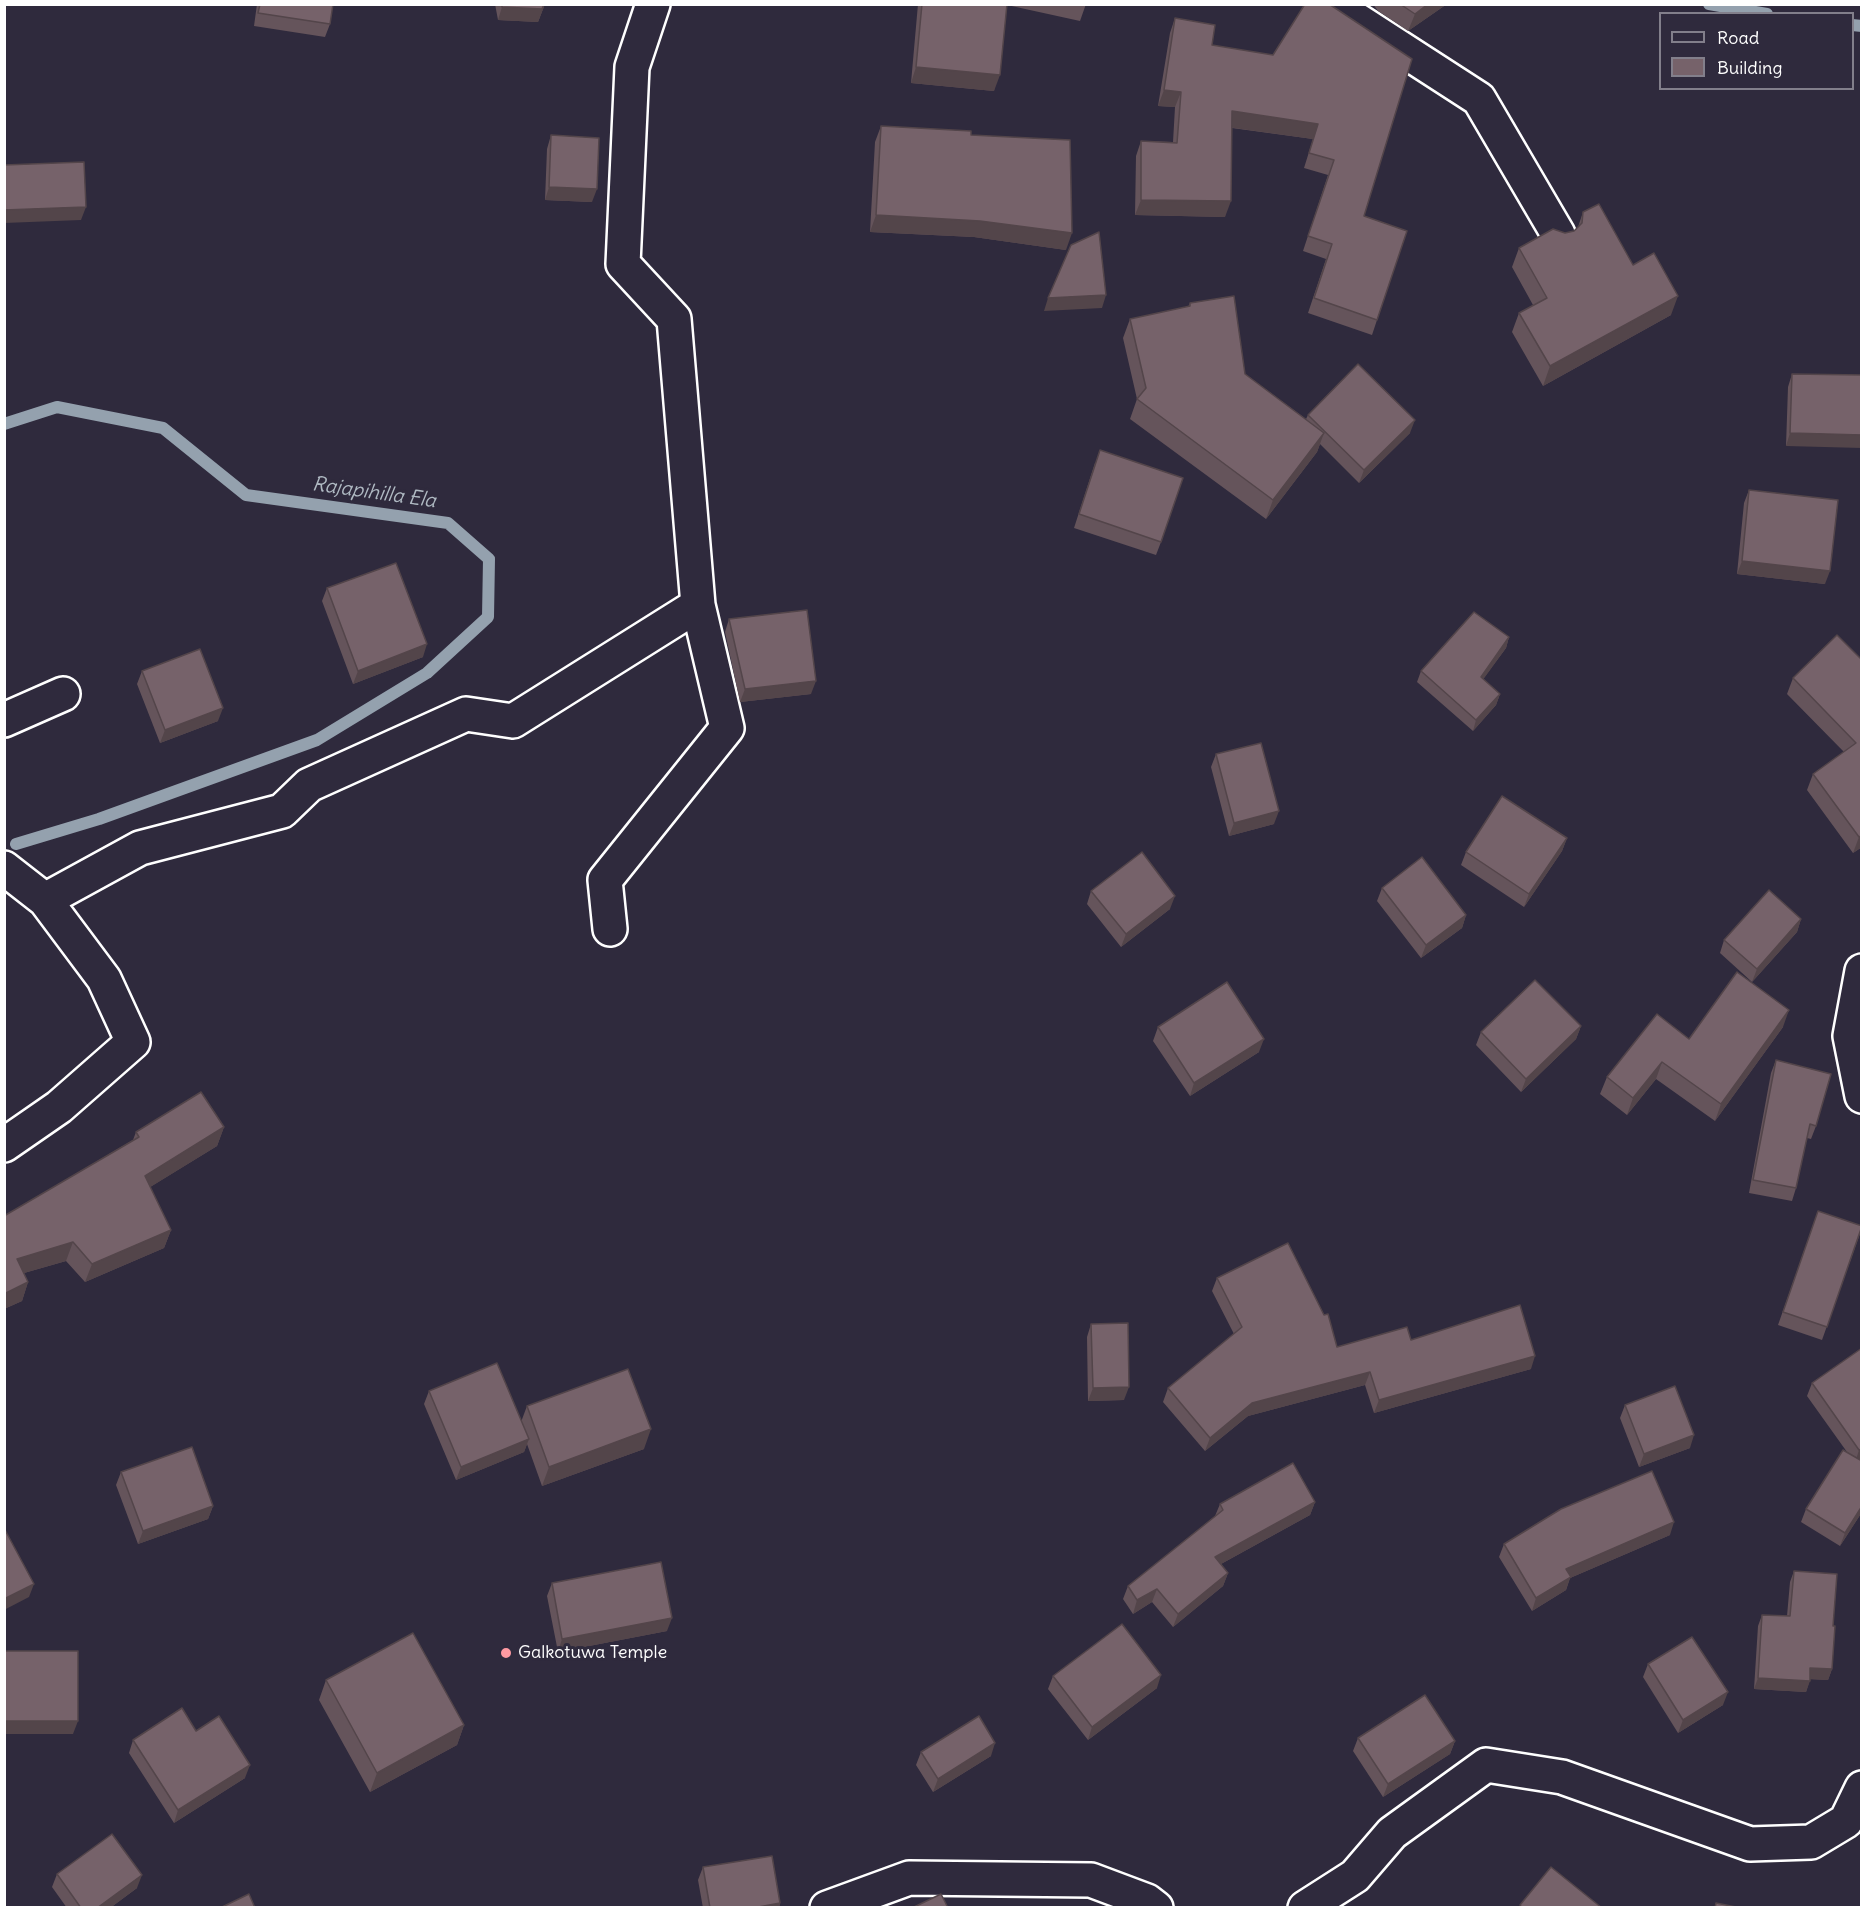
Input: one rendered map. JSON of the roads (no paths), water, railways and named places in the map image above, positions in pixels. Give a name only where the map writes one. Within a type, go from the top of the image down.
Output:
[{"type":"street","points":[[610,929],[605,880],[727,728],[698,605],[674,319],[623,264],[632,67],[653,4]]},
{"type":"street","points":[[1332,4],[1479,99],[1558,234]]},
{"type":"street","points":[[45,900],[140,848],[282,811],[309,786],[466,714],[513,721],[698,605]]},
{"type":"street","points":[[4,720],[63,694]]},
{"type":"street","points":[[4,868],[45,900],[104,979],[133,1042],[59,1107],[4,1145]]},
{"type":"street","points":[[1862,971],[1850,1036],[1862,1095]]},
{"type":"street","points":[[1305,1908],[1355,1876],[1392,1833],[1486,1765],[1562,1777],[1750,1844],[1811,1842],[1846,1821],[1862,1788]]},
{"type":"street","points":[[827,1908],[909,1878],[1091,1880],[1147,1901],[1156,1908]]},
{"type":"waterway","points":[[1709,4],[1755,12]]},
{"type":"waterway","points":[[1854,25],[1862,26]]},
{"type":"waterway","name":"Rajapihilla Ela","points":[[4,424],[57,407],[163,428],[246,495],[448,523],[489,559],[488,617],[427,673],[317,740],[99,819],[16,844]]},
{"type":"place","name":"Galkotuwa Temple","points":[[506,1653]]}]
